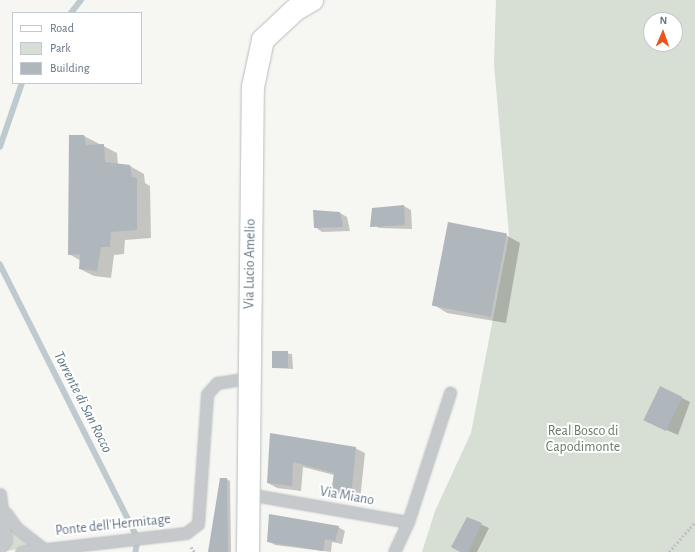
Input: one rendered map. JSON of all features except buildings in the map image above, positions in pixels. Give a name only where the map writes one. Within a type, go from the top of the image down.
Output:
[{"type":"main road","name":"Via Lucio Amelio","points":[[248,552],[248,378],[253,87],[263,40],[295,10],[312,0]]},
{"type":"lane","name":"Ponte dell'Hermitage","points":[[21,552],[43,548],[186,533],[198,524],[207,394],[217,383],[248,378]]},
{"type":"lane","points":[[394,552],[408,522],[450,393]]},
{"type":"lane","points":[[0,494],[5,512],[6,541],[0,548]]},
{"type":"lane","name":"Via Miano","points":[[248,494],[408,522]]},
{"type":"lane","points":[[5,512],[17,528],[43,548]]},
{"type":"path","points":[[669,552],[695,522]]},
{"type":"path","points":[[191,547],[195,552]]},
{"type":"green space","name":"Real Bosco di Capodimonte","points":[[496,0],[695,0],[695,552],[422,552],[435,511],[471,433],[509,235],[494,64]]},
{"type":"green space","points":[[8,521],[37,546],[1,552]]},
{"type":"waterway","name":"Torrente di San Rocco","points":[[72,12],[81,0]]},
{"type":"waterway","name":"Torrente di San Rocco","points":[[0,147],[22,84]]},
{"type":"waterway","name":"Torrente di San Rocco","points":[[0,264],[138,538],[136,552]]}]
